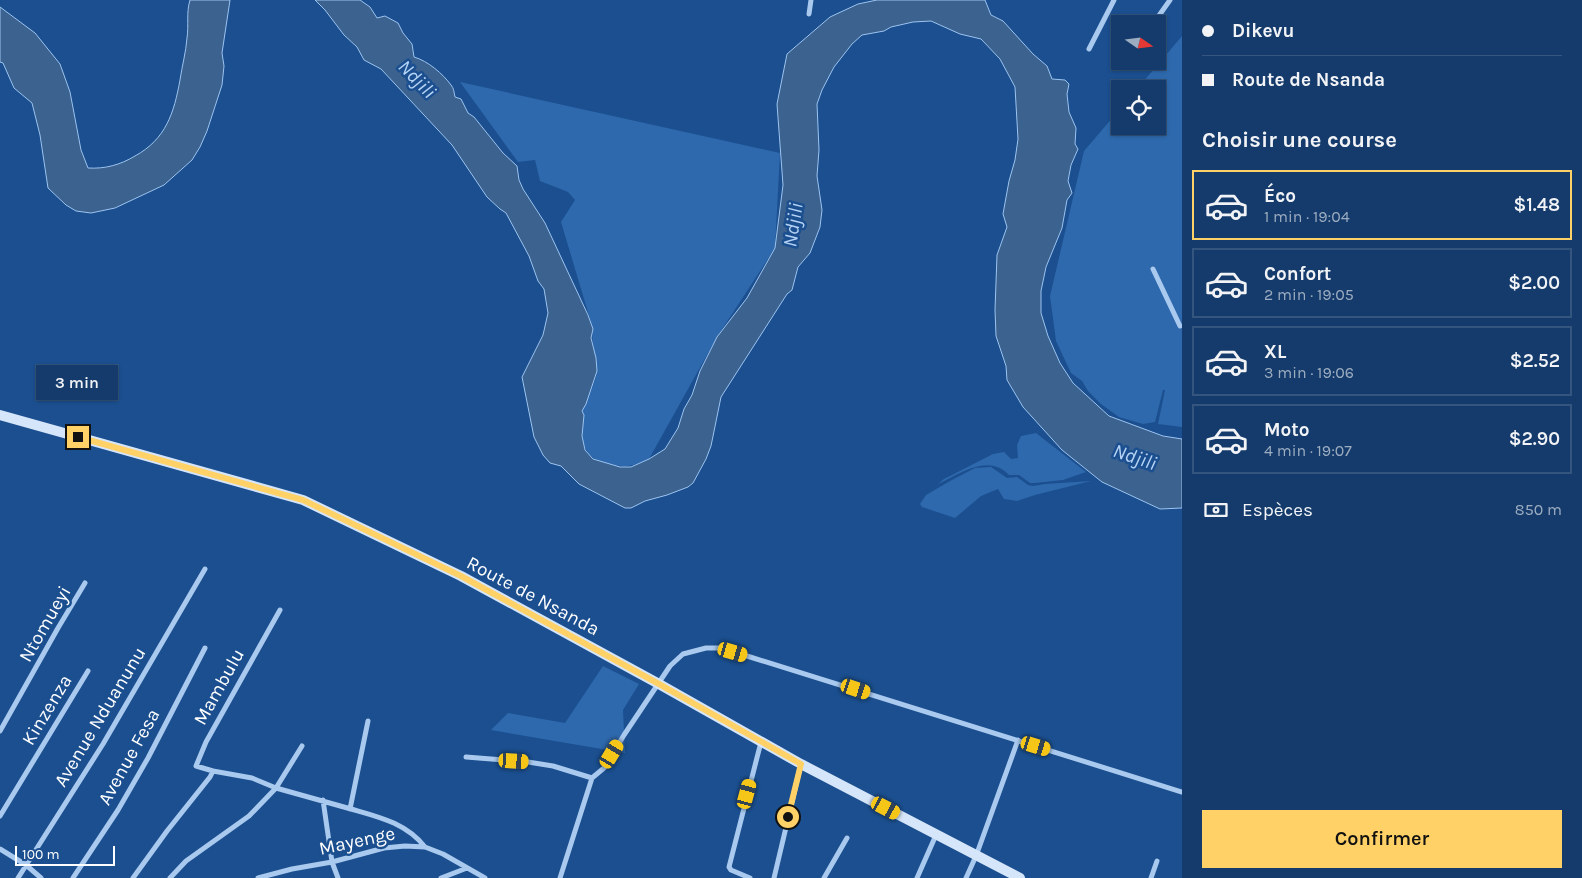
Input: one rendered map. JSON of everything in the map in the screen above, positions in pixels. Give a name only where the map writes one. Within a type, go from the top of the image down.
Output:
[{"type":"street","points":[[809,14],[811,0]]},
{"type":"street","points":[[1089,49],[1114,0]]},
{"type":"street","points":[[1159,15],[1170,0]]},
{"type":"street","points":[[1153,269],[1180,326]]},
{"type":"street","name":"Route de Nsanda","points":[[0,415],[303,500],[461,576],[801,764],[1020,878]]},
{"type":"street","name":"Avenue Nduanunu","points":[[18,878],[103,744],[205,569]]},
{"type":"street","name":"Ntomueyi","points":[[0,731],[85,583]]},
{"type":"street","name":"Mambulu","points":[[280,610],[206,742],[196,766],[252,778],[276,788],[374,815],[398,824],[412,832],[425,847]]},
{"type":"street","name":"Avenue Fesa","points":[[73,878],[118,810],[148,758],[205,648]]},
{"type":"street","points":[[560,878],[592,778],[604,768],[670,666],[683,654],[706,648],[719,648],[1182,792]]},
{"type":"street","name":"Kinzenza","points":[[0,816],[88,670]]},
{"type":"street","points":[[350,809],[368,721]]},
{"type":"street","points":[[966,878],[976,856],[1018,740]]},
{"type":"street","points":[[750,878],[729,869],[733,847],[762,741]]},
{"type":"street","points":[[170,878],[186,861],[248,816],[276,788],[302,746]]},
{"type":"street","points":[[466,757],[552,766],[592,778]]},
{"type":"street","points":[[774,878],[801,764]]},
{"type":"street","points":[[133,878],[213,771]]},
{"type":"street","points":[[323,800],[332,862],[338,878]]},
{"type":"street","points":[[917,878],[936,835]]},
{"type":"street","points":[[824,878],[847,838]]},
{"type":"street","name":"Mayenge","points":[[258,878],[292,869],[332,862],[384,848],[405,846],[425,847],[443,854],[485,878]]},
{"type":"street","points":[[0,849],[26,865],[41,878]]},
{"type":"street","points":[[1151,878],[1157,861]]},
{"type":"street","points":[[442,878],[467,868]]},
{"type":"shaded area","points":[[1182,36],[1182,427],[1158,424],[1165,390],[1163,390],[1155,422],[1143,424],[1119,417],[1101,404],[1088,391],[1082,381],[1071,373],[1056,341],[1050,296],[1084,151],[1111,120],[1111,135],[1166,135],[1166,80],[1145,80],[1153,70],[1166,70],[1166,55]]},
{"type":"shaded area","points":[[460,82],[780,153],[775,248],[717,337],[649,459],[626,466],[616,465],[596,459],[585,448],[582,413],[594,381],[597,366],[592,340],[593,329],[561,222],[575,200],[568,192],[540,181],[535,160],[518,162]]},
{"type":"shaded area","points":[[1036,433],[1086,472],[1063,480],[1030,483],[1019,475],[1009,475],[1001,469],[983,466],[974,467],[938,484],[944,479],[993,454],[1004,452],[1011,459],[1018,458],[1017,445],[1021,436]]},
{"type":"shaded area","points":[[991,467],[1007,478],[1017,477],[1028,485],[1033,486],[1091,481],[1017,501],[1004,499],[998,489],[981,496],[955,518],[922,507],[920,504],[926,495],[950,481],[975,468]]},
{"type":"shaded area","points":[[603,666],[639,684],[623,710],[625,753],[491,730],[508,713],[565,723]]},
{"type":"water","points":[[190,0],[230,0],[222,53],[224,66],[222,85],[200,147],[192,160],[164,185],[115,208],[91,213],[76,211],[66,205],[48,188],[40,135],[32,103],[14,88],[3,63],[0,62],[0,7],[35,33],[60,64],[70,92],[81,150],[88,168],[100,168],[124,162],[146,149],[154,142],[167,124],[175,103],[180,80],[188,33]]},
{"type":"water","name":"Ndjili","points":[[315,0],[360,0],[370,7],[377,18],[385,16],[398,23],[412,44],[414,57],[435,68],[444,77],[453,88],[455,97],[461,99],[468,113],[474,117],[503,153],[517,166],[519,180],[523,189],[545,223],[593,329],[591,338],[597,371],[582,411],[584,415],[582,436],[585,450],[593,459],[620,467],[631,467],[665,449],[678,428],[700,371],[717,337],[747,298],[775,248],[783,185],[777,104],[787,54],[830,17],[858,4],[877,0],[985,0],[991,15],[1003,21],[1033,54],[1047,66],[1052,79],[1065,80],[1069,84],[1067,94],[1069,112],[1076,128],[1075,144],[1078,149],[1071,165],[1068,181],[1072,193],[1067,200],[1062,228],[1046,267],[1041,291],[1041,313],[1048,336],[1060,363],[1073,383],[1109,416],[1163,436],[1182,439],[1182,508],[1160,509],[1102,482],[1062,450],[1023,407],[1007,380],[1006,366],[996,336],[995,310],[997,255],[1007,227],[1003,214],[1018,139],[1015,87],[1000,59],[981,39],[960,34],[931,21],[913,22],[891,27],[884,31],[862,35],[852,44],[834,67],[817,104],[819,150],[817,176],[822,210],[820,227],[810,253],[798,267],[792,290],[787,294],[721,397],[711,446],[693,483],[688,487],[667,495],[645,501],[631,508],[625,508],[579,484],[561,466],[550,463],[543,455],[534,437],[522,377],[543,335],[548,313],[544,289],[538,281],[529,256],[506,213],[487,197],[452,145],[381,69],[364,60],[357,47],[344,35]]},
{"type":"route","points":[[78,437],[303,500],[461,576],[801,764],[788,817]]}]
